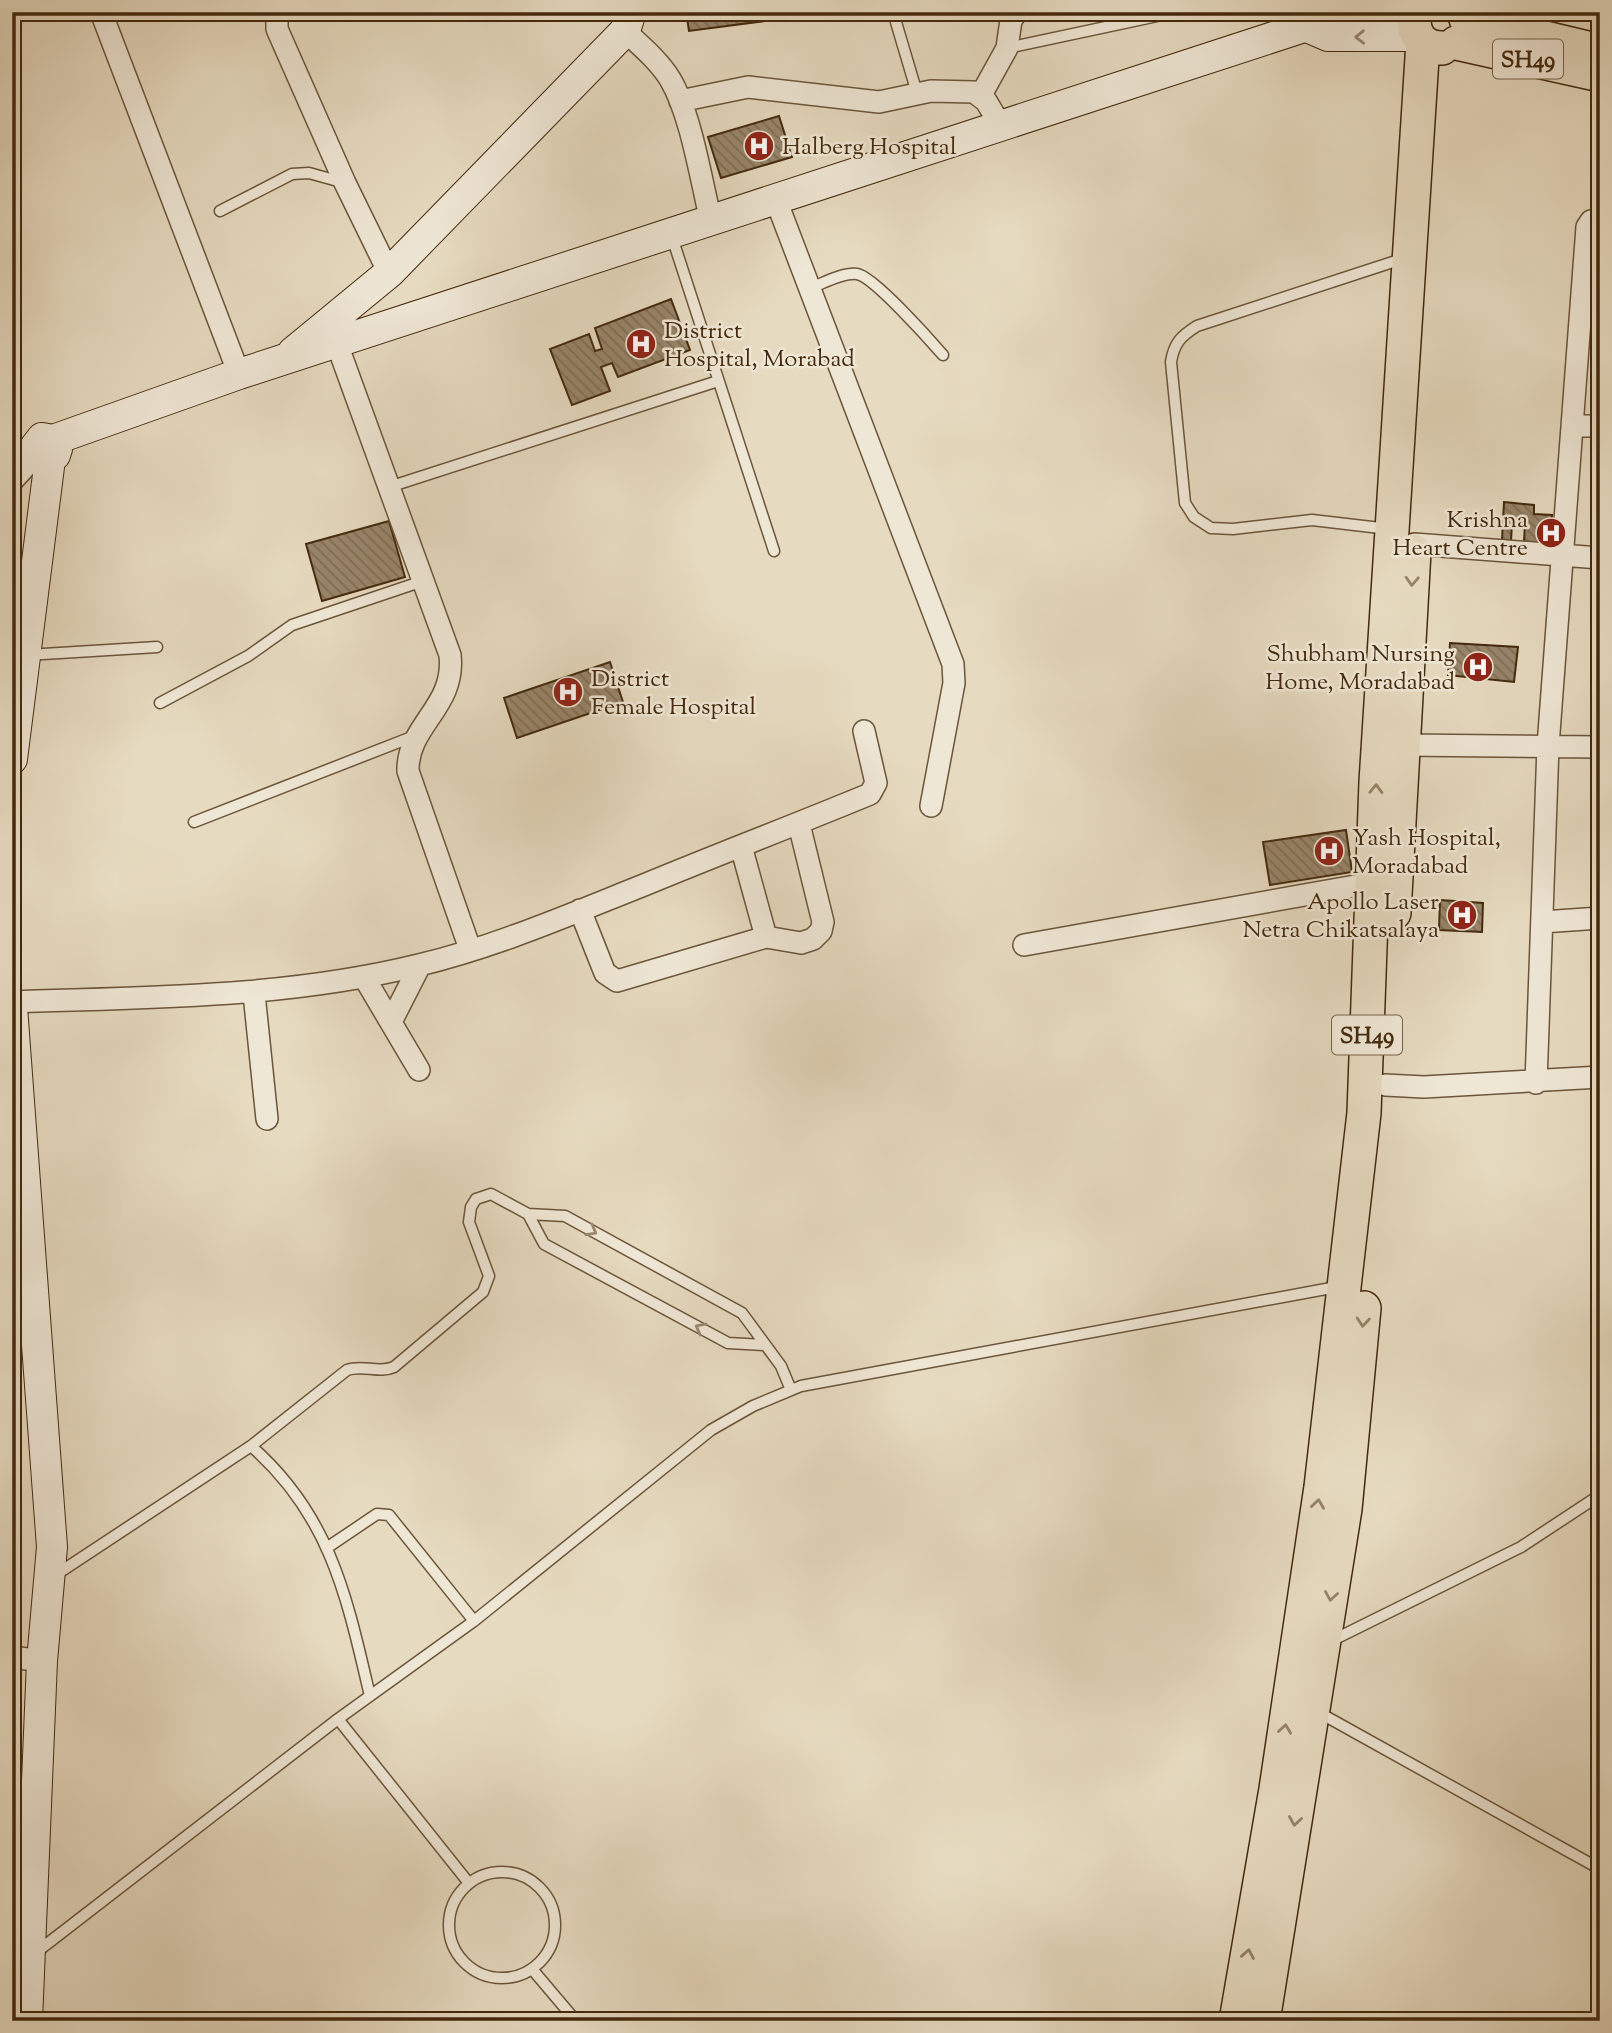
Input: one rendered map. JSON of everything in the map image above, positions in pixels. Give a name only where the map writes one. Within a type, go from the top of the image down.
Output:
[{"type":"main road","name":"SH49","points":[[1440,31],[1600,51]]},
{"type":"main road","name":"SH49","points":[[1440,31],[1600,75]]},
{"type":"main road","name":"SH49","points":[[1263,2021],[1345,1509],[1385,1085],[1403,745],[1403,537],[1410,256],[1440,31]]},
{"type":"main road","name":"SH49","points":[[1236,2021],[1276,1789],[1321,1487],[1364,1113],[1373,883],[1403,537],[1440,31]]},
{"type":"street","points":[[101,12],[239,374]]},
{"type":"street","points":[[276,12],[277,29],[345,183],[389,273]]},
{"type":"street","points":[[981,95],[1007,48],[1011,20],[1017,12]]},
{"type":"street","points":[[12,481],[37,448],[239,374],[1350,12]]},
{"type":"street","points":[[282,361],[389,273],[628,22],[662,69],[680,101],[711,221]]},
{"type":"street","points":[[1305,26],[1328,36],[1440,31]]},
{"type":"street","points":[[680,101],[748,87],[879,102],[917,93],[974,92],[981,95],[1000,126]]},
{"type":"street","points":[[776,200],[953,664],[954,683],[932,806]]},
{"type":"street","points":[[1536,1083],[1548,746],[1587,227],[1591,221],[1600,219]]},
{"type":"street","points":[[337,344],[450,655],[452,674],[448,689],[420,734],[408,759],[408,771],[470,949]]},
{"type":"street","points":[[1574,426],[1600,426]]},
{"type":"street","points":[[12,759],[26,655],[37,448]]},
{"type":"street","points":[[1403,537],[1600,558]]},
{"type":"street","points":[[27,2021],[30,1956],[23,1900],[52,1547],[12,1004],[254,993],[420,965],[470,949],[580,910],[870,794],[876,783],[864,731]]},
{"type":"street","points":[[1403,745],[1600,747]]},
{"type":"street","points":[[580,910],[605,973],[617,981],[766,937],[801,943],[813,939],[821,931],[823,922],[799,824]]},
{"type":"street","points":[[741,845],[766,937]]},
{"type":"street","points":[[1024,944],[1373,883]]},
{"type":"street","points":[[1542,922],[1600,918]]},
{"type":"street","points":[[391,1022],[420,965]]},
{"type":"street","points":[[364,976],[419,1070]]},
{"type":"street","points":[[254,993],[267,1119]]},
{"type":"street","points":[[1385,1085],[1424,1087],[1536,1083],[1600,1077]]},
{"type":"street","points":[[12,1657],[42,1661]]},
{"type":"lane","points":[[893,12],[917,93]]},
{"type":"lane","points":[[1007,48],[1176,12]]},
{"type":"lane","points":[[220,211],[292,174],[309,173],[345,183]]},
{"type":"lane","points":[[671,234],[774,551]]},
{"type":"lane","points":[[1403,537],[1312,520],[1233,529],[1211,528],[1194,517],[1185,503],[1171,362],[1173,346],[1197,326],[1410,256]]},
{"type":"lane","points":[[810,288],[852,274],[863,276],[911,319],[943,355]]},
{"type":"lane","points":[[389,487],[718,381]]},
{"type":"lane","points":[[160,703],[248,656],[292,625],[423,581]]},
{"type":"lane","points":[[26,655],[157,647]]},
{"type":"lane","points":[[194,822],[420,734]]},
{"type":"lane","points":[[49,1580],[251,1446],[347,1370],[356,1367],[383,1371],[394,1367],[483,1292],[489,1276],[469,1222],[471,1207],[477,1199],[491,1194],[528,1214],[565,1216],[742,1312],[781,1366],[791,1390]]},
{"type":"lane","points":[[528,1214],[544,1244],[728,1343],[765,1345]]},
{"type":"lane","points":[[30,1956],[338,1719],[474,1622],[711,1430],[753,1406],[791,1390],[1344,1285]]},
{"type":"lane","points":[[251,1446],[280,1474],[328,1547],[347,1596],[370,1696]]},
{"type":"lane","points":[[1323,1645],[1521,1547],[1600,1495]]},
{"type":"lane","points":[[328,1547],[377,1514],[389,1515],[474,1622]]},
{"type":"lane","points":[[1313,1709],[1600,1869]]},
{"type":"lane","points":[[338,1719],[468,1882]]},
{"type":"lane","points":[[501,1871],[519,1874],[535,1883],[547,1896],[554,1912],[556,1930],[551,1948],[532,1969],[509,1979],[492,1978],[475,1972],[462,1961],[452,1946],[448,1929],[450,1911],[456,1895],[468,1882],[484,1874],[501,1871]]},
{"type":"lane","points":[[532,1969],[576,2021]]},
{"type":"building","points":[[686,12],[764,12],[765,21],[689,31]]},
{"type":"building","points":[[779,116],[792,157],[721,178],[708,137]]},
{"type":"building","points":[[671,299],[690,350],[618,377],[612,363],[601,367],[610,391],[572,405],[550,349],[589,334],[595,351],[602,349],[595,328]]},
{"type":"building","points":[[1504,502],[1534,505],[1534,514],[1552,515],[1550,544],[1524,542],[1525,524],[1512,523],[1511,541],[1502,540]]},
{"type":"building","points":[[389,521],[405,577],[322,601],[306,544]]},
{"type":"building","points":[[1450,643],[1518,647],[1514,682],[1448,675]]},
{"type":"building","points":[[610,662],[623,702],[517,738],[504,698]]},
{"type":"building","points":[[1346,830],[1352,872],[1270,885],[1263,842]]},
{"type":"building","points":[[1440,900],[1483,903],[1482,932],[1439,930]]},
{"type":"place","name":"Halberg Hospital","points":[[759,146]]},
{"type":"place","name":"District Hospital, Morabad","points":[[641,344]]},
{"type":"place","name":"Krishna Heart Centre","points":[[1551,533]]},
{"type":"place","name":"Shubham Nursing Home, Moradabad","points":[[1478,667]]},
{"type":"place","name":"District Female Hospital","points":[[568,692]]},
{"type":"place","name":"Yash Hospital, Moradabad","points":[[1329,851]]},
{"type":"place","name":"Apollo Laser Netra Chikatsalaya","points":[[1462,915]]}]
